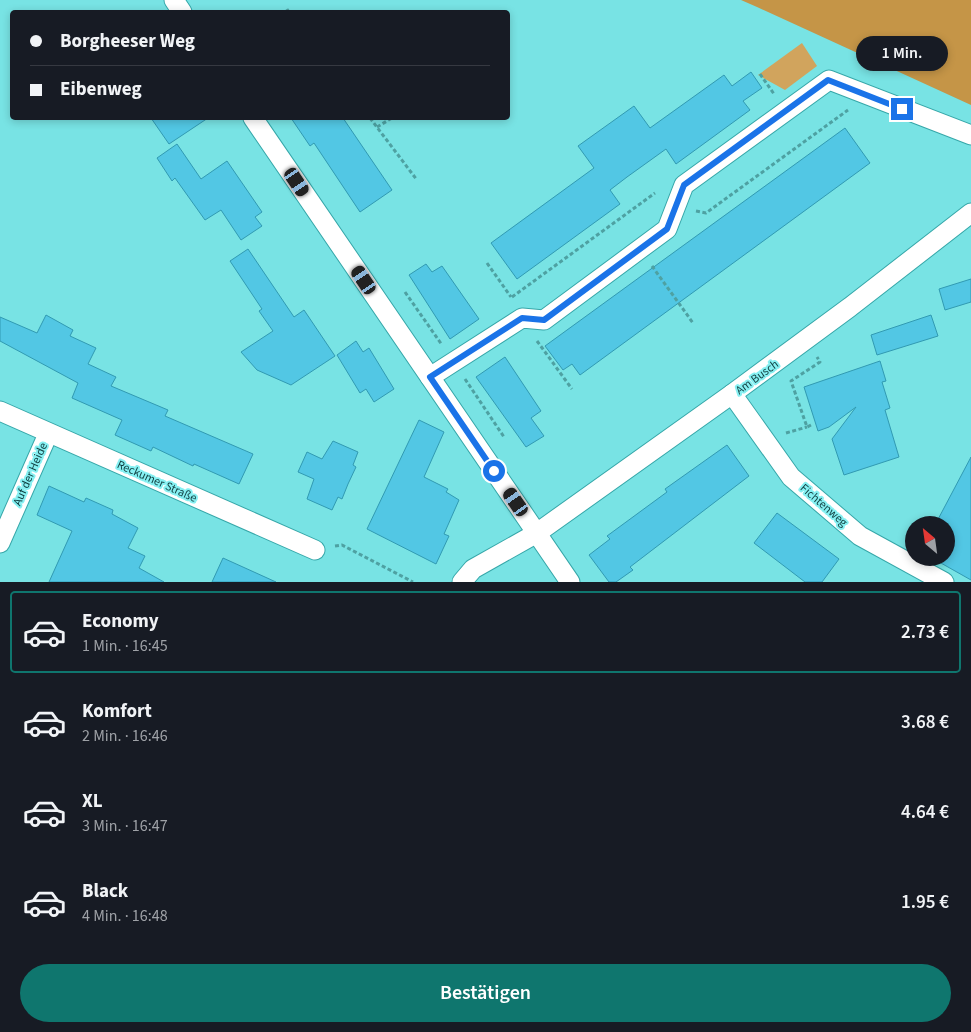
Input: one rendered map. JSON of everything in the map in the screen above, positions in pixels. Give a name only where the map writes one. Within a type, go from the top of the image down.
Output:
[{"type":"street","points":[[430,377],[522,318],[544,320],[667,229],[684,185],[828,80],[971,135]]},
{"type":"street","points":[[254,120],[570,582]]},
{"type":"street","name":"Am Busch","points":[[462,582],[474,570],[537,533],[732,394],[806,340],[971,213]]},
{"type":"street","name":"Fichtenweg","points":[[732,394],[791,477],[860,536],[944,582]]},
{"type":"street","name":"Reckumer Straße","points":[[0,411],[48,434],[315,550]]},
{"type":"street","name":"Auf der Heide","points":[[0,542],[48,434]]},
{"type":"path","points":[[676,206],[706,213],[868,96]]},
{"type":"path","points":[[372,120],[417,180]]},
{"type":"path","points":[[377,127],[389,120]]},
{"type":"path","points":[[511,297],[655,193]]},
{"type":"path","points":[[640,249],[693,323]]},
{"type":"path","points":[[487,263],[511,297],[522,318],[572,389]]},
{"type":"path","points":[[806,340],[820,362],[791,381],[806,427]]},
{"type":"path","points":[[780,435],[811,426]]},
{"type":"path","points":[[315,550],[342,545],[413,582]]},
{"type":"shaded area","points":[[741,0],[971,0],[971,105],[757,7]]},
{"type":"shaded area","points":[[802,43],[817,66],[785,90],[758,75]]},
{"type":"building","points":[[751,72],[762,88],[743,101],[750,110],[676,164],[666,149],[627,177],[610,190],[620,204],[517,279],[491,243],[594,168],[578,146],[634,106],[650,128],[724,75],[732,86]]},
{"type":"building","points":[[152,120],[205,120],[169,144]]},
{"type":"building","points":[[292,120],[344,120],[392,190],[360,212],[314,143],[310,146]]},
{"type":"building","points":[[845,128],[870,163],[580,375],[572,364],[563,370],[545,346]]},
{"type":"building","points":[[177,144],[201,179],[227,161],[262,212],[255,217],[262,226],[241,240],[221,210],[205,220],[175,178],[172,181],[157,158]]},
{"type":"building","points":[[248,249],[294,317],[304,310],[335,356],[291,385],[257,370],[241,352],[273,331],[259,311],[262,309],[230,261]]},
{"type":"building","points":[[426,264],[432,272],[442,266],[479,319],[450,339],[409,275]]},
{"type":"building","points":[[971,279],[971,302],[945,310],[939,289]]},
{"type":"building","points":[[46,315],[73,330],[70,336],[96,348],[88,364],[116,377],[111,386],[168,410],[165,416],[253,454],[239,484],[194,464],[193,466],[153,447],[151,451],[115,435],[122,420],[72,398],[78,383],[0,341],[0,317],[37,333]]},
{"type":"building","points":[[931,315],[938,336],[877,355],[871,335]]},
{"type":"building","points":[[356,341],[363,352],[369,348],[394,389],[374,402],[366,389],[360,393],[337,355]]},
{"type":"building","points":[[505,357],[541,411],[531,418],[544,436],[526,447],[476,377]]},
{"type":"building","points":[[880,361],[886,381],[882,382],[890,408],[885,410],[899,457],[844,475],[832,439],[856,407],[829,427],[818,431],[804,387]]},
{"type":"building","points":[[419,420],[444,432],[424,477],[448,489],[446,492],[459,500],[444,534],[449,536],[436,564],[367,529]]},
{"type":"building","points":[[333,441],[358,452],[353,465],[356,467],[342,499],[338,497],[332,510],[307,499],[314,479],[298,472],[307,452],[322,459]]},
{"type":"building","points":[[727,445],[749,476],[630,567],[633,570],[616,582],[609,582],[589,555],[610,539],[607,536],[667,492],[665,489]]},
{"type":"building","points":[[971,457],[971,580],[946,566],[955,566],[955,516],[940,516]]},
{"type":"building","points":[[49,486],[84,502],[86,498],[113,510],[112,514],[138,528],[128,548],[145,556],[139,568],[164,582],[49,582],[72,531],[37,515]]},
{"type":"building","points":[[777,513],[839,559],[822,582],[805,582],[754,543]]},
{"type":"building","points":[[223,558],[276,582],[212,582]]},
{"type":"route","points":[[494,471],[430,377],[522,318],[544,320],[667,229],[684,185],[828,80],[902,109]]}]
